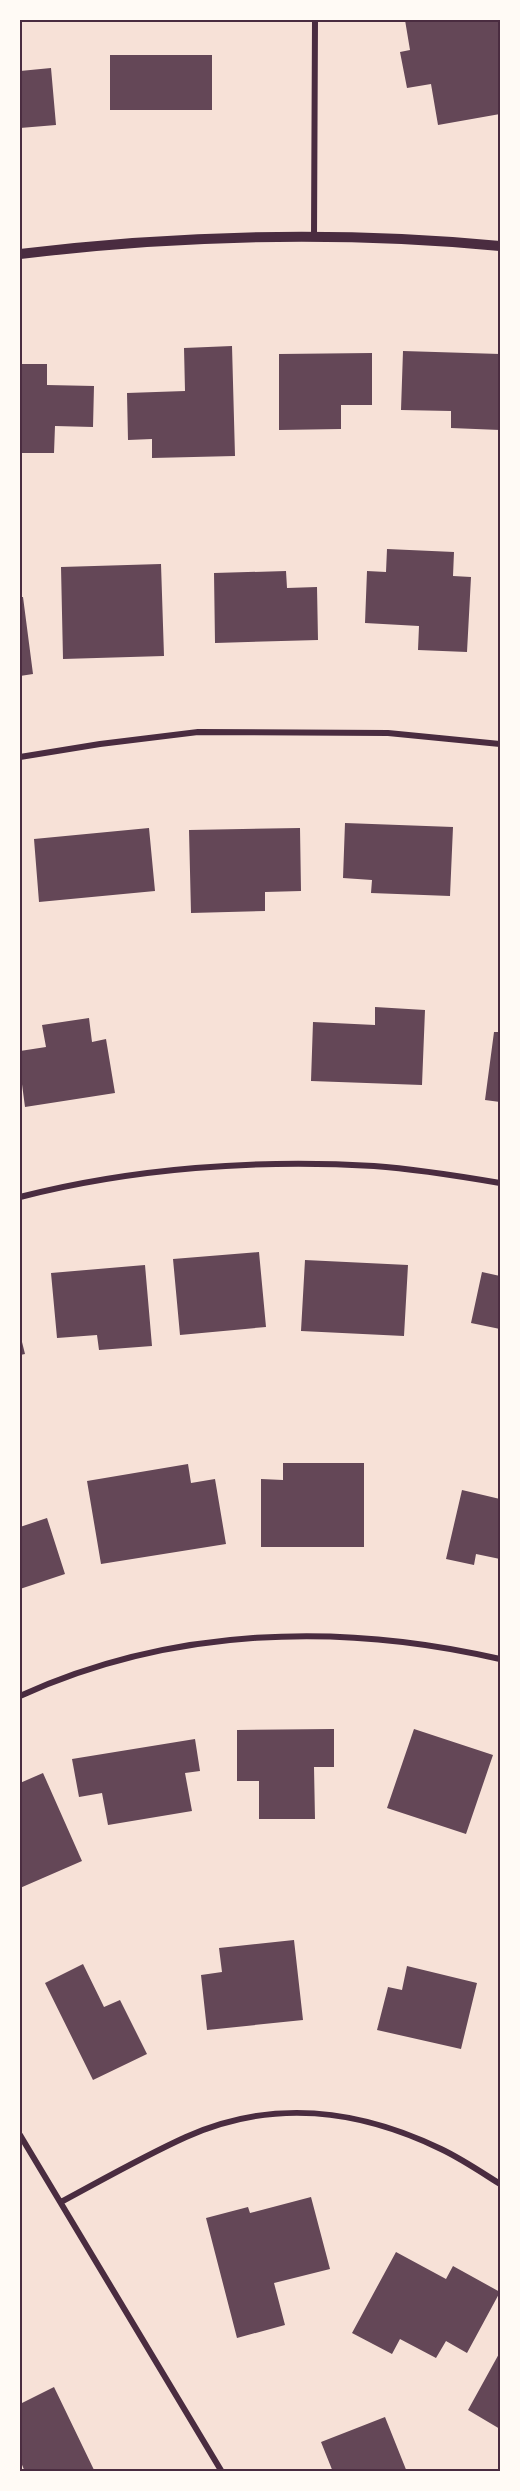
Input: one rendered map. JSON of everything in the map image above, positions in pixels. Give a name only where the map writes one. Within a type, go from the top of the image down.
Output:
[{"type":"street","points":[[314,236],[315,20]]},
{"type":"street","points":[[20,254],[85,246],[199,238],[314,236],[441,240],[501,246]]},
{"type":"street","points":[[20,757],[198,732],[388,733],[501,744]]},
{"type":"street","points":[[20,1197],[129,1176],[202,1168],[283,1165],[374,1166],[501,1183]]},
{"type":"street","points":[[20,1696],[89,1667],[144,1652],[261,1637],[321,1636],[388,1640],[448,1647],[501,1659]]},
{"type":"street","points":[[61,2202],[188,2136],[226,2123],[260,2115],[303,2111],[337,2114],[374,2122],[443,2150],[501,2184]]},
{"type":"street","points":[[20,2135],[222,2472]]},
{"type":"building","points":[[405,20],[499,20],[500,114],[438,125],[431,84],[407,88],[400,52],[410,50]]},
{"type":"building","points":[[110,55],[212,55],[212,110],[110,110]]},
{"type":"building","points":[[51,68],[56,125],[20,128],[20,71]]},
{"type":"building","points":[[232,346],[235,456],[152,458],[152,439],[128,440],[127,393],[185,391],[184,348]]},
{"type":"building","points":[[403,351],[500,354],[500,430],[451,428],[451,411],[401,410]]},
{"type":"building","points":[[372,353],[372,405],[341,405],[341,429],[279,430],[279,354]]},
{"type":"building","points":[[20,364],[47,364],[47,385],[94,386],[93,427],[55,426],[54,453],[20,453]]},
{"type":"building","points":[[387,549],[454,552],[453,576],[471,577],[467,652],[418,650],[419,626],[365,623],[367,571],[386,572]]},
{"type":"building","points":[[161,564],[164,656],[63,659],[61,567]]},
{"type":"building","points":[[286,571],[287,588],[317,587],[318,640],[215,643],[214,573]]},
{"type":"building","points":[[20,597],[23,597],[33,674],[20,676]]},
{"type":"building","points":[[345,823],[453,827],[450,896],[371,893],[372,880],[343,878]]},
{"type":"building","points":[[149,828],[155,891],[39,902],[34,839]]},
{"type":"building","points":[[300,828],[301,891],[265,892],[265,911],[191,913],[189,830]]},
{"type":"building","points":[[375,1007],[425,1010],[422,1085],[311,1081],[313,1022],[375,1025]]},
{"type":"building","points":[[89,1018],[92,1042],[106,1039],[115,1093],[25,1107],[20,1051],[46,1047],[42,1025]]},
{"type":"building","points":[[494,1032],[500,1032],[500,1102],[485,1100]]},
{"type":"building","points":[[259,1252],[266,1327],[180,1335],[173,1259]]},
{"type":"building","points":[[305,1260],[408,1265],[404,1336],[301,1331]]},
{"type":"building","points":[[145,1265],[152,1346],[99,1350],[97,1335],[57,1338],[51,1273]]},
{"type":"building","points":[[482,1272],[500,1276],[500,1329],[471,1323]]},
{"type":"building","points":[[20,1334],[25,1354],[20,1355]]},
{"type":"building","points":[[283,1463],[364,1463],[364,1547],[261,1547],[261,1479],[283,1480]]},
{"type":"building","points":[[188,1464],[191,1483],[215,1479],[226,1544],[101,1564],[87,1481]]},
{"type":"building","points":[[462,1490],[500,1499],[500,1559],[476,1554],[474,1565],[446,1559]]},
{"type":"building","points":[[47,1518],[65,1574],[20,1589],[20,1527]]},
{"type":"building","points":[[334,1729],[334,1767],[314,1767],[315,1819],[259,1819],[259,1781],[237,1781],[237,1730]]},
{"type":"building","points":[[414,1729],[493,1755],[466,1834],[387,1808]]},
{"type":"building","points":[[195,1739],[200,1771],[185,1773],[192,1811],[108,1825],[102,1793],[79,1797],[72,1759]]},
{"type":"building","points":[[43,1773],[82,1861],[20,1888],[20,1783]]},
{"type":"building","points":[[294,1940],[303,2020],[207,2030],[201,1975],[222,1972],[219,1948]]},
{"type":"building","points":[[83,1964],[104,2007],[120,2000],[147,2054],[93,2080],[45,1983]]},
{"type":"building","points":[[407,1966],[477,1983],[461,2049],[377,2030],[388,1987],[402,1990]]},
{"type":"building","points":[[311,2197],[330,2269],[274,2283],[285,2325],[237,2338],[206,2218],[248,2207],[250,2213]]},
{"type":"building","points":[[396,2252],[446,2279],[453,2266],[500,2292],[467,2353],[446,2341],[436,2358],[400,2339],[392,2354],[352,2333]]},
{"type":"building","points":[[500,2352],[500,2429],[468,2410]]},
{"type":"building","points":[[54,2387],[95,2472],[25,2472],[20,2460],[20,2404]]},
{"type":"building","points":[[385,2417],[407,2472],[333,2472],[321,2442]]}]
